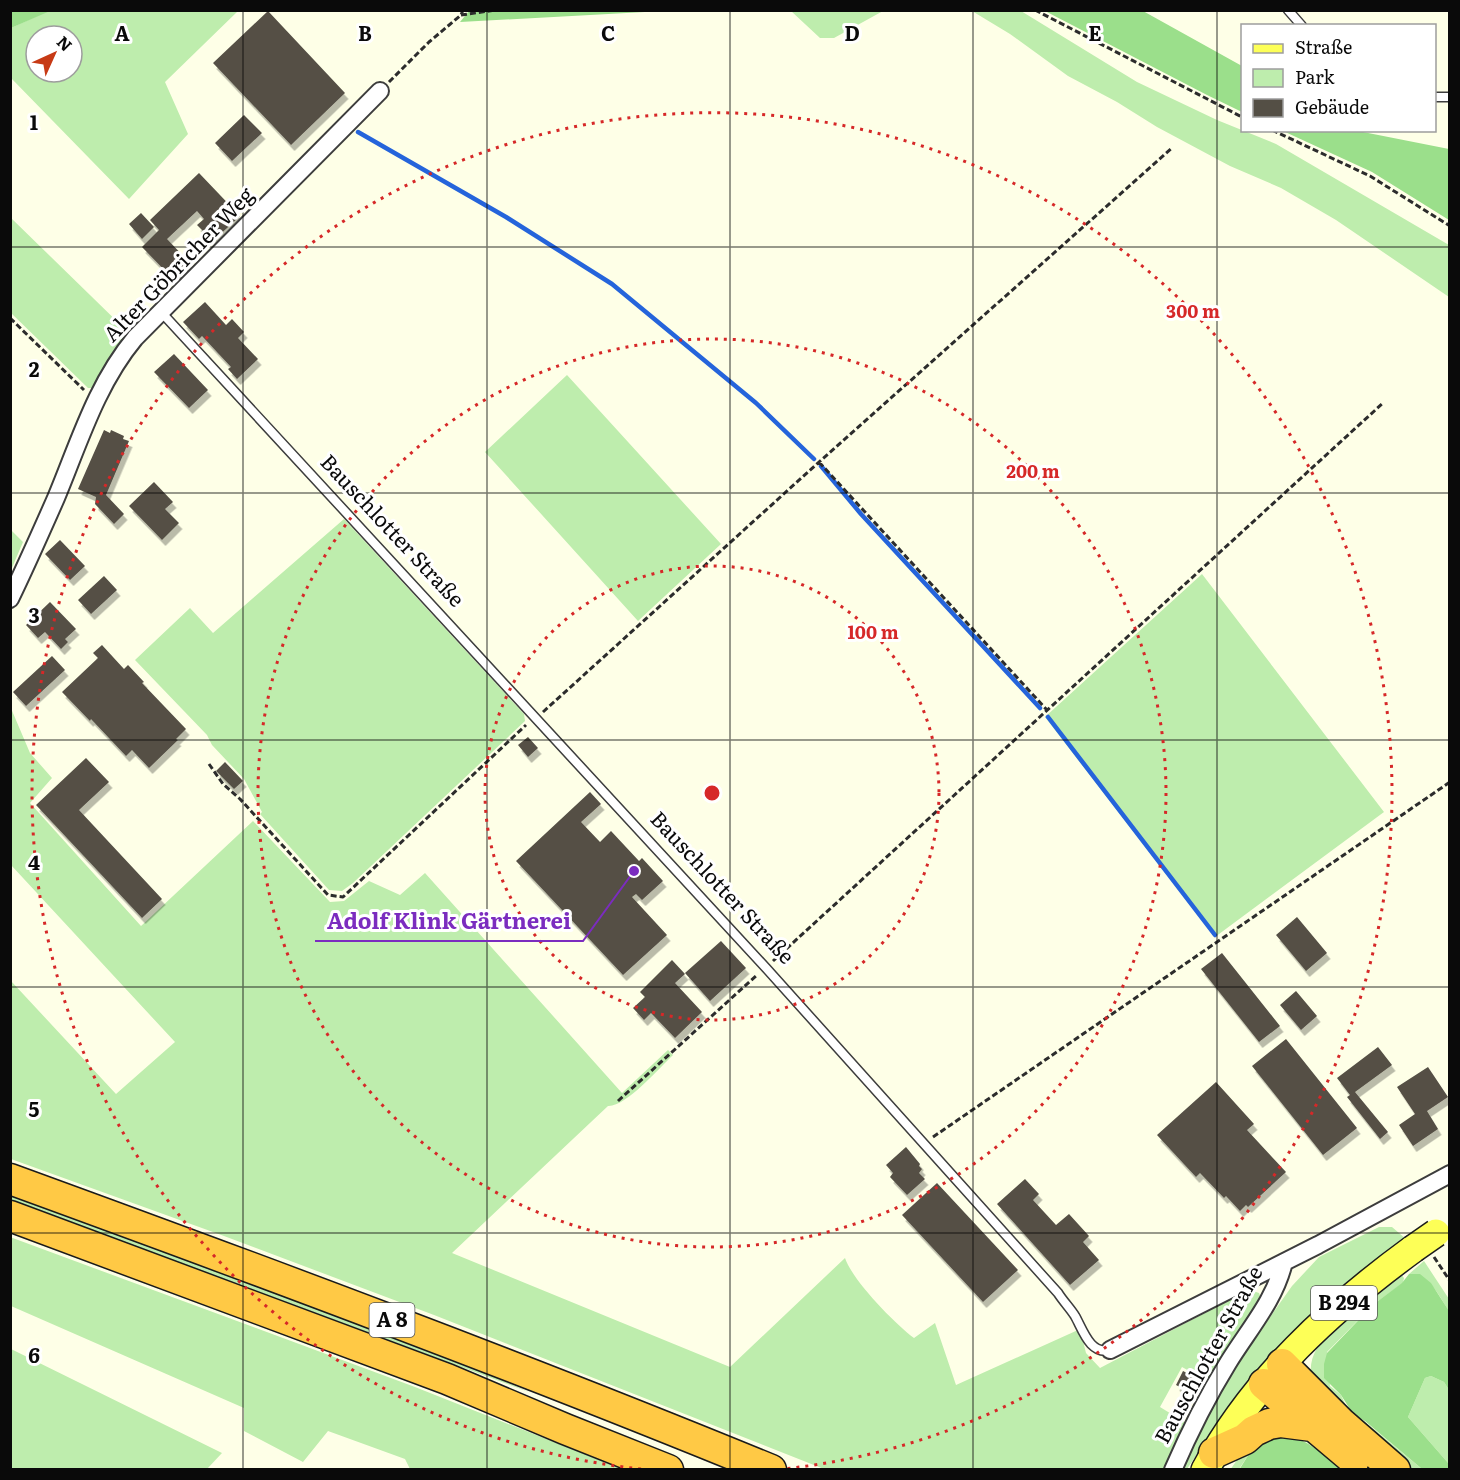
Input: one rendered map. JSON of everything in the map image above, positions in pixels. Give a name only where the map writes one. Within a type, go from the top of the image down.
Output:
[{"type":"highway","name":"A 8","points":[[10,1179],[366,1310],[771,1470]]},
{"type":"highway","name":"A 8","points":[[10,1216],[447,1379],[668,1470]]},
{"type":"highway","points":[[1273,1374],[1312,1426],[1366,1470]]},
{"type":"highway","points":[[1273,1374],[1341,1423],[1395,1470]]},
{"type":"highway","points":[[1209,1461],[1254,1431],[1269,1424],[1281,1422],[1312,1426]]},
{"type":"main road","name":"B 294","points":[[1209,1461],[1235,1421],[1273,1374],[1331,1314],[1365,1284],[1443,1229]]},
{"type":"street","name":"Alter Göbricher Weg","points":[[10,599],[56,499],[95,402],[122,353],[380,91]]},
{"type":"street","name":"Bauschlotter Straße","points":[[1110,1350],[1284,1262],[1449,1174]]},
{"type":"street","name":"Bauschlotter Straße","points":[[1173,1470],[1208,1398],[1269,1301],[1279,1282],[1284,1262]]},
{"type":"lane","points":[[1288,10],[1300,24]]},
{"type":"lane","name":"Bauschlotter Straße","points":[[162,312],[766,968],[924,1143],[1058,1293],[1092,1345],[1098,1350],[1110,1350]]},
{"type":"path","points":[[380,91],[462,13],[496,10]]},
{"type":"path","points":[[1035,10],[1241,117]]},
{"type":"path","points":[[1276,132],[1370,176],[1449,226]]},
{"type":"path","points":[[209,764],[223,784],[240,799],[328,895],[343,897],[534,718],[549,708],[819,462],[1172,148]]},
{"type":"path","points":[[10,318],[95,402]]},
{"type":"path","points":[[618,1101],[1383,403]]},
{"type":"path","points":[[819,462],[1047,710]]},
{"type":"path","points":[[924,1143],[1449,782]]},
{"type":"green space","points":[[11,10],[50,10],[50,11],[11,28]]},
{"type":"green space","points":[[50,10],[238,11],[165,82],[188,134],[129,199],[11,78],[11,28]]},
{"type":"green space","points":[[469,10],[663,11],[460,22]]},
{"type":"green space","points":[[791,11],[883,11],[834,38],[820,38]]},
{"type":"green space","points":[[972,11],[1021,11],[1137,82],[1241,130],[1241,132],[1276,144],[1449,245],[1449,297],[1336,220],[1281,188],[1230,166],[1157,127],[1117,102],[1068,76],[1010,34]]},
{"type":"green space","points":[[1045,11],[1143,11],[1241,65],[1241,112]]},
{"type":"green space","points":[[1285,132],[1363,132],[1449,149],[1449,220],[1372,172]]},
{"type":"green space","points":[[10,217],[131,335],[95,388],[88,388],[11,313]]},
{"type":"green space","points":[[567,375],[721,544],[638,621],[485,452]]},
{"type":"green space","points":[[344,519],[524,714],[525,721],[342,891],[329,890],[260,814],[262,812],[244,779],[212,745],[207,735],[135,660],[190,608],[213,633]]},
{"type":"green space","points":[[11,530],[23,542],[11,570]]},
{"type":"green space","points":[[1202,574],[1384,812],[1215,937],[1045,717]]},
{"type":"green space","points":[[10,706],[30,753],[52,778],[30,803],[141,926],[253,821],[330,902],[344,901],[369,881],[400,895],[425,873],[622,1093],[668,1050],[673,1055],[633,1094],[615,1105],[608,1106],[452,1253],[730,1367],[845,1258],[856,1278],[875,1301],[914,1338],[935,1323],[956,1385],[1078,1330],[1086,1353],[1100,1368],[1243,1293],[1253,1291],[1259,1293],[1262,1301],[1209,1382],[1182,1367],[1160,1407],[1186,1423],[1165,1469],[824,1469],[434,1315],[11,1159],[11,981],[116,1094],[175,1042],[11,865]]},
{"type":"green space","points":[[10,1195],[375,1330],[529,1392],[11,1200]]},
{"type":"green space","points":[[1379,1227],[1392,1227],[1406,1239],[1336,1291],[1273,1352],[1236,1397],[1187,1469],[1177,1470],[1236,1365],[1292,1286],[1319,1257]]},
{"type":"green space","points":[[10,1237],[415,1387],[622,1469],[410,1469],[405,1459],[328,1431],[303,1462],[244,1431],[244,1408],[11,1306]]},
{"type":"green space","points":[[1424,1261],[1449,1299],[1449,1311],[1428,1282],[1417,1275],[1409,1274]]},
{"type":"green space","points":[[1401,1274],[1404,1278],[1403,1283],[1374,1304],[1327,1352],[1330,1386],[1341,1395],[1346,1406],[1422,1469],[1409,1469],[1311,1374],[1314,1355],[1324,1339]]},
{"type":"green space","points":[[1409,1274],[1420,1274],[1431,1283],[1449,1311],[1449,1390],[1444,1382],[1431,1376],[1425,1378],[1408,1417],[1449,1464],[1449,1469],[1422,1469],[1365,1421],[1353,1414],[1341,1395],[1324,1378],[1327,1353],[1374,1304],[1402,1283]]},
{"type":"green space","points":[[10,1349],[222,1453],[207,1469],[11,1469]]},
{"type":"green space","points":[[1431,1376],[1444,1382],[1449,1390],[1449,1464],[1408,1417],[1425,1378]]},
{"type":"green space","points":[[1304,1432],[1343,1469],[1305,1441],[1249,1454],[1239,1469],[1230,1470],[1242,1453]]},
{"type":"green space","points":[[1278,1433],[1305,1442],[1343,1469],[1239,1470],[1249,1454]]},
{"type":"building","points":[[268,11],[345,93],[291,145],[213,63]]},
{"type":"building","points":[[244,115],[262,133],[232,161],[215,143]]},
{"type":"building","points":[[199,173],[240,216],[213,241],[197,225],[204,219],[197,211],[167,239],[189,262],[172,278],[142,247],[159,230],[150,220]]},
{"type":"building","points":[[141,213],[154,227],[142,239],[129,224]]},
{"type":"building","points":[[205,302],[226,325],[232,319],[244,332],[238,338],[258,359],[237,379],[228,369],[231,367],[202,336],[199,339],[183,322]]},
{"type":"building","points":[[174,354],[208,390],[189,408],[154,372]]},
{"type":"building","points":[[104,430],[110,433],[111,430],[129,441],[106,495],[124,514],[114,524],[95,504],[96,497],[78,489]]},
{"type":"building","points":[[154,482],[173,502],[165,509],[179,523],[162,540],[129,506]]},
{"type":"building","points":[[60,540],[85,566],[70,580],[45,554]]},
{"type":"building","points":[[104,576],[117,590],[91,614],[78,600]]},
{"type":"building","points":[[50,602],[76,629],[65,639],[68,642],[61,649],[45,632],[38,638],[26,625]]},
{"type":"building","points":[[102,645],[124,669],[128,665],[186,729],[149,768],[132,750],[126,756],[62,692],[98,658],[93,653]]},
{"type":"building","points":[[52,656],[65,670],[26,706],[13,692]]},
{"type":"building","points":[[528,737],[538,748],[528,757],[518,745]]},
{"type":"building","points":[[86,758],[109,782],[79,810],[162,899],[142,918],[36,805]]},
{"type":"building","points":[[225,762],[243,781],[234,789],[216,771]]},
{"type":"building","points":[[590,792],[601,804],[581,822],[600,842],[611,831],[639,861],[642,858],[663,881],[642,900],[636,894],[632,897],[667,935],[623,975],[516,861]]},
{"type":"building","points":[[1297,917],[1327,953],[1306,971],[1276,935]]},
{"type":"building","points":[[721,941],[746,968],[710,1001],[685,973]]},
{"type":"building","points":[[1222,953],[1280,1026],[1259,1042],[1201,969]]},
{"type":"building","points":[[672,960],[685,974],[675,983],[702,1012],[675,1038],[651,1013],[644,1020],[633,1008],[645,997],[640,992]]},
{"type":"building","points":[[1296,991],[1317,1016],[1301,1030],[1280,1005]]},
{"type":"building","points":[[1286,1039],[1357,1128],[1323,1155],[1252,1066]]},
{"type":"building","points":[[1378,1047],[1392,1065],[1355,1092],[1388,1132],[1380,1139],[1347,1097],[1350,1095],[1337,1078]]},
{"type":"building","points":[[1428,1067],[1448,1097],[1427,1111],[1438,1129],[1413,1146],[1399,1125],[1415,1114],[1397,1087]]},
{"type":"building","points":[[1216,1082],[1254,1124],[1247,1130],[1286,1172],[1248,1207],[1246,1205],[1240,1211],[1200,1173],[1196,1177],[1157,1135]]},
{"type":"building","points":[[906,1147],[920,1164],[922,1169],[919,1173],[925,1179],[907,1195],[890,1177],[893,1173],[886,1165]]},
{"type":"building","points":[[1025,1179],[1039,1194],[1033,1200],[1056,1225],[1069,1214],[1089,1236],[1083,1242],[1099,1260],[1070,1285],[997,1204]]},
{"type":"building","points":[[937,1183],[1018,1270],[983,1302],[902,1215]]},
{"type":"building","points":[[1183,1371],[1195,1377],[1188,1391],[1176,1385]]},
{"type":"waterway","points":[[358,132],[506,217],[612,284],[756,403],[814,459]]},
{"type":"waterway","points":[[821,466],[861,514],[1040,708]]},
{"type":"waterway","points":[[1048,717],[1215,935]]},
{"type":"place","name":"Adolf Klink Gärtnerei","points":[[634,871]]}]
